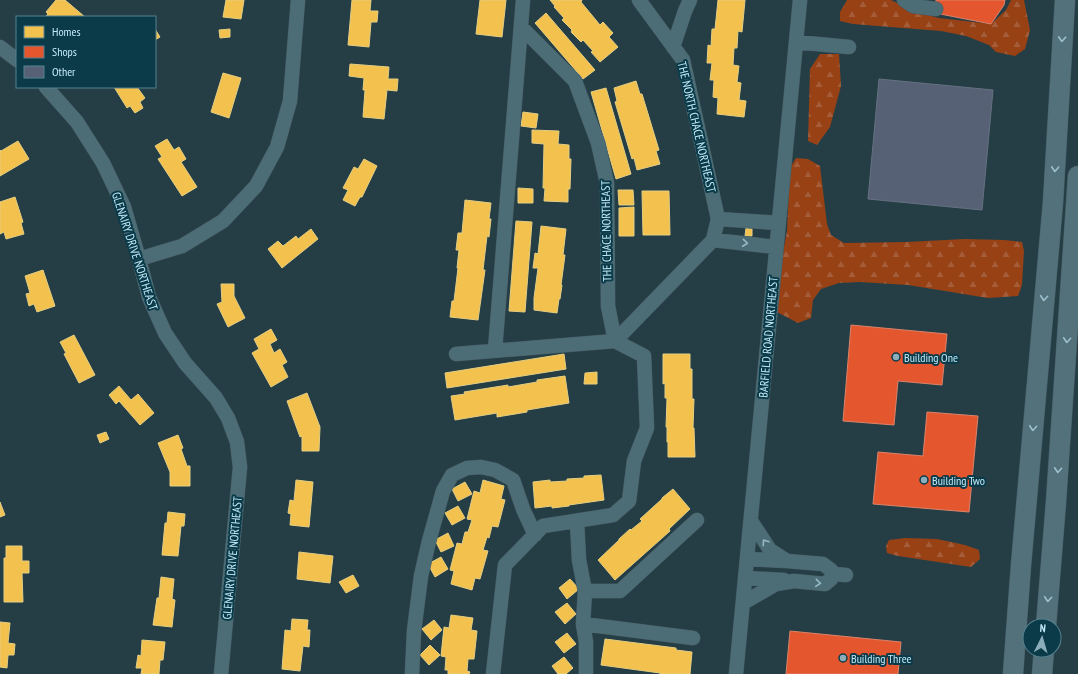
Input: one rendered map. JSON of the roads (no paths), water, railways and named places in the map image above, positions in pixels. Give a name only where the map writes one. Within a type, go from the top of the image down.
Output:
[{"type":"highway","points":[[1013,674],[1021,565],[1053,202],[1065,0]]},
{"type":"highway","points":[[1047,618],[1078,176]]},
{"type":"highway","points":[[1042,674],[1043,658]]},
{"type":"street","points":[[139,259],[182,246],[223,221],[256,186],[278,147],[290,101],[298,0]]},
{"type":"street","points":[[495,350],[523,0]]},
{"type":"street","name":"THE NORTH CHACE NORTHEAST","points":[[638,0],[683,60],[718,219]]},
{"type":"street","points":[[673,47],[690,0]]},
{"type":"street","name":"BARFIELD ROAD NORTHEAST","points":[[736,674],[800,0]]},
{"type":"street","points":[[904,0],[913,6],[936,9]]},
{"type":"street","name":"THE CHACE NORTHEAST","points":[[521,27],[575,81],[598,143],[607,183],[608,306],[615,341]]},
{"type":"street","points":[[796,42],[849,47]]},
{"type":"street","points":[[0,47],[16,59]]},
{"type":"street","name":"GLENAIRY DRIVE NORTHEAST","points":[[47,88],[77,122],[103,163],[124,207],[149,297],[165,333],[185,363],[216,398],[228,418],[237,442],[240,467],[221,674]]},
{"type":"street","points":[[615,341],[713,240],[718,219],[779,223]]},
{"type":"street","points":[[713,240],[776,246]]},
{"type":"street","points":[[456,354],[615,341],[644,356],[647,428],[634,461],[629,501],[613,515],[542,526],[505,565],[493,674]]},
{"type":"street","points":[[412,674],[414,631],[421,576],[443,492],[452,475],[467,468],[481,467],[495,470],[513,480],[523,509],[535,535]]},
{"type":"street","points":[[585,591],[620,591],[697,520]]},
{"type":"street","points":[[577,521],[579,560],[585,591],[584,624],[586,642],[586,674]]},
{"type":"street","points":[[751,521],[770,550],[787,561],[791,561]]},
{"type":"street","points":[[745,578],[825,584],[840,574],[822,564],[747,559]]},
{"type":"street","points":[[743,603],[776,584],[794,581]]},
{"type":"street","points":[[584,624],[693,638]]},
{"type":"place","name":"Building One","points":[[896,357]]},
{"type":"place","name":"Building Two","points":[[924,480]]},
{"type":"place","name":"Building Three","points":[[843,658]]}]
